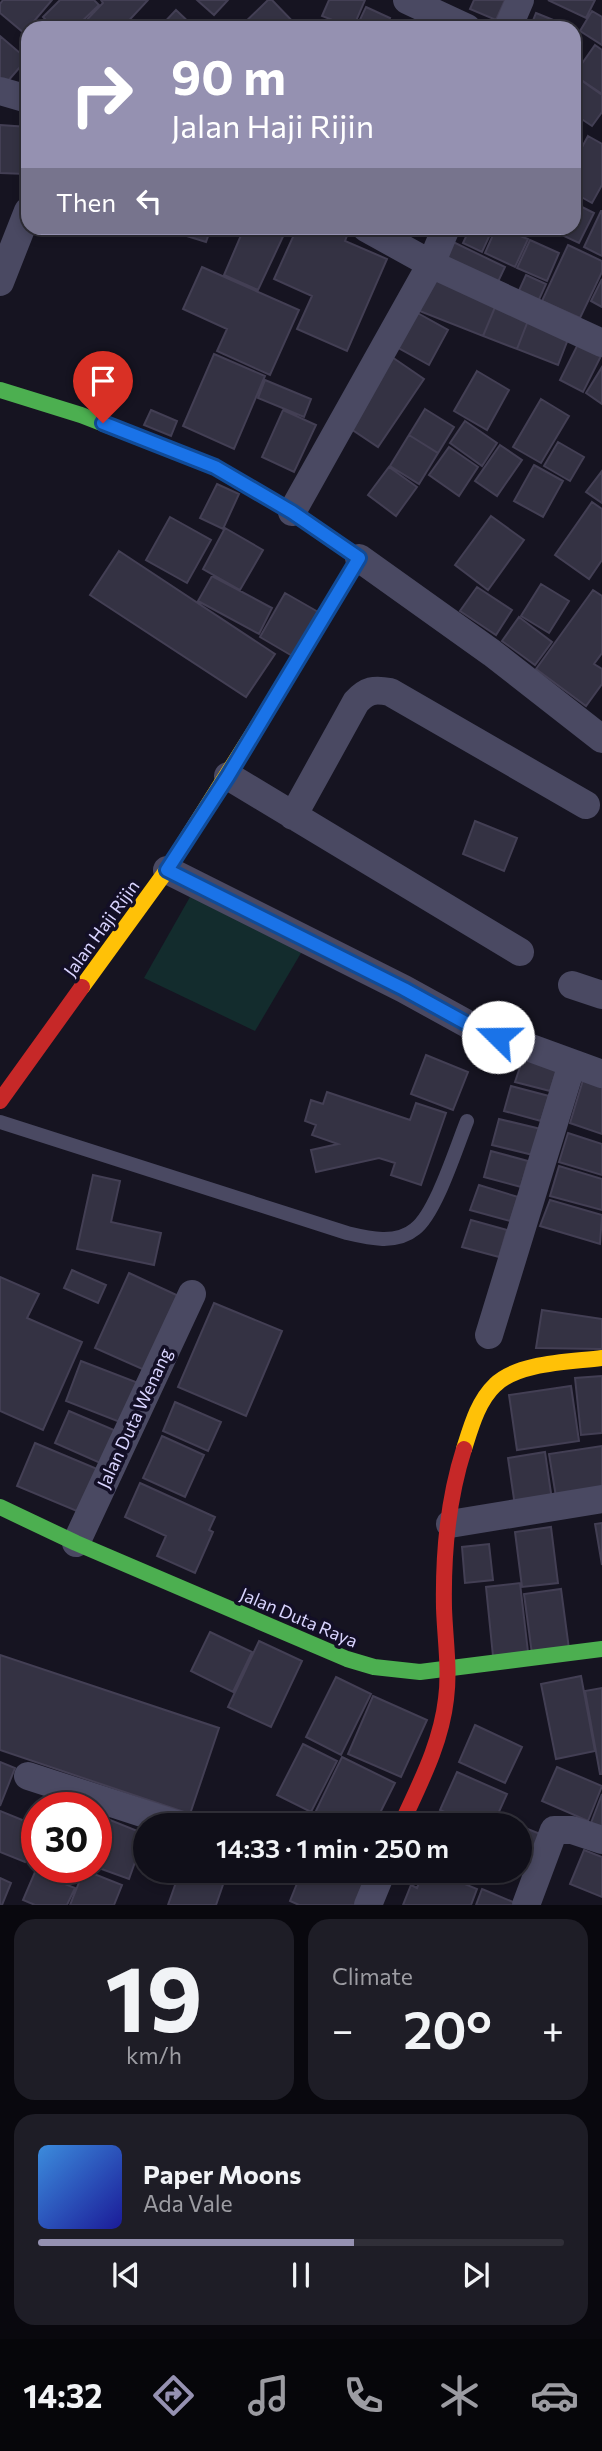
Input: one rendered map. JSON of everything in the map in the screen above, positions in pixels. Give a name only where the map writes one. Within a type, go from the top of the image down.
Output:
[{"type":"street","points":[[407,0],[452,21]]},
{"type":"street","points":[[511,21],[520,0]]},
{"type":"street","points":[[531,21],[540,0]]},
{"type":"street","points":[[0,91],[21,97]]},
{"type":"street","points":[[0,282],[8,239],[21,221]]},
{"type":"street","points":[[378,235],[430,264],[602,343]]},
{"type":"street","points":[[429,235],[430,264]]},
{"type":"street","points":[[292,512],[430,264],[443,235]]},
{"type":"street","points":[[0,390],[81,415],[215,467],[292,512],[359,558],[492,653],[602,739]]},
{"type":"street","name":"Jalan Haji Rijin","points":[[0,1101],[167,870],[228,776],[359,558]]},
{"type":"street","points":[[293,816],[356,702],[363,693],[375,689],[390,692],[586,805]]},
{"type":"street","points":[[228,776],[520,952]]},
{"type":"street","points":[[167,870],[404,989],[473,1027],[602,1074]]},
{"type":"street","points":[[572,985],[602,995]]},
{"type":"street","points":[[489,1335],[572,1064]]},
{"type":"street","name":"Jalan Duta Wenang","points":[[76,1543],[192,1294]]},
{"type":"street","points":[[406,1813],[443,1722],[448,1670],[444,1598],[450,1524],[464,1446],[484,1399],[495,1384],[511,1374],[602,1358]]},
{"type":"street","points":[[450,1524],[602,1499]]},
{"type":"street","name":"Jalan Duta Raya","points":[[0,1507],[76,1543],[347,1659],[374,1667],[400,1671],[448,1670],[602,1649]]},
{"type":"street","points":[[27,1776],[142,1813]]},
{"type":"street","points":[[526,1905],[554,1830],[572,1830],[602,1840]]},
{"type":"street","points":[[368,1905],[377,1883]]},
{"type":"lane","points":[[0,1122],[346,1233],[374,1239],[397,1237],[415,1230],[429,1213],[467,1122]]},
{"type":"green space","points":[[203,874],[314,931],[255,1031],[144,978]]},
{"type":"building","points":[[3,0],[52,0],[34,21],[21,21],[21,30],[0,13]]},
{"type":"building","points":[[60,0],[94,0],[99,5],[82,21],[47,21],[43,17]]},
{"type":"building","points":[[101,0],[148,0],[128,21],[86,21],[103,3]]},
{"type":"building","points":[[197,0],[228,0],[214,15]]},
{"type":"building","points":[[268,0],[272,0],[292,21],[246,21]]},
{"type":"building","points":[[329,0],[365,0],[356,21],[335,21],[322,16]]},
{"type":"building","points":[[474,0],[505,0],[496,20],[470,9]]},
{"type":"building","points":[[548,0],[595,0],[586,18]]},
{"type":"building","points":[[366,7],[390,18],[388,21],[359,21]]},
{"type":"building","points":[[176,10],[188,21],[166,21]]},
{"type":"building","points":[[592,11],[602,17],[602,45],[581,32]]},
{"type":"building","points":[[536,13],[556,21],[533,21]]},
{"type":"building","points":[[0,36],[21,54],[21,66],[0,89]]},
{"type":"building","points":[[595,45],[602,50],[602,94],[581,80],[581,65]]},
{"type":"building","points":[[581,80],[602,95],[602,112],[592,126],[581,119]]},
{"type":"building","points":[[0,125],[21,126],[21,174],[0,173]]},
{"type":"building","points":[[588,136],[602,144],[602,185],[592,203],[581,197],[581,149]]},
{"type":"building","points":[[581,206],[594,213],[579,243],[562,235],[581,235]]},
{"type":"building","points":[[602,211],[602,256],[584,247]]},
{"type":"building","points":[[184,235],[208,235],[206,242]]},
{"type":"building","points":[[241,235],[284,235],[258,290],[224,275]]},
{"type":"building","points":[[294,235],[347,235],[345,241],[387,259],[347,351],[297,329],[312,296],[274,279]]},
{"type":"building","points":[[467,235],[490,235],[482,252],[463,243]]},
{"type":"building","points":[[493,235],[518,235],[528,239],[515,267],[485,253]]},
{"type":"building","points":[[447,239],[505,267],[496,286],[438,258]]},
{"type":"building","points":[[530,240],[559,253],[547,281],[517,268]]},
{"type":"building","points":[[568,245],[602,261],[602,272],[580,318],[542,301]]},
{"type":"building","points":[[202,267],[299,310],[270,375],[217,351],[227,329],[183,309]]},
{"type":"building","points":[[432,274],[498,300],[483,336],[417,310]]},
{"type":"building","points":[[526,275],[546,284],[537,304],[517,295]]},
{"type":"building","points":[[602,279],[602,307],[591,301]]},
{"type":"building","points":[[498,300],[531,313],[517,349],[483,336]]},
{"type":"building","points":[[414,311],[448,330],[429,365],[395,346]]},
{"type":"building","points":[[531,313],[572,329],[558,365],[517,349]]},
{"type":"building","points":[[578,344],[601,356],[583,392],[560,380]]},
{"type":"building","points":[[214,354],[265,376],[234,449],[183,426]]},
{"type":"building","points":[[389,355],[424,379],[378,447],[342,423]]},
{"type":"building","points":[[602,367],[602,404],[586,393]]},
{"type":"building","points":[[477,371],[509,390],[487,430],[454,411]]},
{"type":"building","points":[[265,380],[311,399],[304,417],[258,398]]},
{"type":"building","points":[[541,399],[569,416],[541,463],[513,447]]},
{"type":"building","points":[[425,409],[454,427],[438,453],[409,435]]},
{"type":"building","points":[[151,410],[177,421],[171,436],[144,425]]},
{"type":"building","points":[[283,410],[316,425],[294,472],[262,457]]},
{"type":"building","points":[[465,421],[497,443],[482,466],[450,443]]},
{"type":"building","points":[[409,435],[438,453],[419,484],[390,466]]},
{"type":"building","points":[[558,442],[584,457],[570,481],[544,466]]},
{"type":"building","points":[[500,445],[522,460],[497,496],[475,481]]},
{"type":"building","points":[[449,447],[478,467],[459,496],[429,475]]},
{"type":"building","points":[[534,465],[563,481],[543,517],[514,501]]},
{"type":"building","points":[[389,467],[417,487],[396,516],[368,495]]},
{"type":"building","points":[[602,471],[602,503],[586,492]]},
{"type":"building","points":[[217,484],[239,494],[223,529],[200,518]]},
{"type":"building","points":[[592,502],[602,509],[602,560],[589,579],[555,555]]},
{"type":"building","points":[[491,516],[524,540],[488,590],[455,565]]},
{"type":"building","points":[[170,517],[211,540],[187,583],[146,560]]},
{"type":"building","points":[[225,528],[263,550],[240,590],[203,569]]},
{"type":"building","points":[[119,551],[275,654],[246,697],[90,595]]},
{"type":"building","points":[[212,576],[272,608],[259,634],[198,601]]},
{"type":"building","points":[[541,584],[569,601],[549,633],[521,616]]},
{"type":"building","points":[[477,587],[512,610],[496,635],[460,611]]},
{"type":"building","points":[[593,590],[602,596],[602,653],[594,664],[602,669],[602,684],[586,706],[536,669]]},
{"type":"building","points":[[285,593],[320,613],[294,657],[260,637]]},
{"type":"building","points":[[519,617],[552,642],[535,665],[502,641]]},
{"type":"building","points":[[475,821],[517,838],[504,871],[463,854]]},
{"type":"building","points":[[426,1055],[468,1072],[453,1110],[411,1094]]},
{"type":"building","points":[[524,1055],[558,1066],[550,1091],[515,1082]]},
{"type":"building","points":[[583,1080],[602,1085],[602,1134],[570,1123]]},
{"type":"building","points":[[511,1086],[549,1096],[541,1121],[504,1111]]},
{"type":"building","points":[[327,1092],[410,1120],[416,1103],[446,1113],[421,1185],[391,1175],[395,1163],[379,1158],[316,1172],[311,1150],[338,1144],[312,1135],[316,1125],[305,1121],[311,1100],[323,1104]]},
{"type":"building","points":[[499,1119],[541,1129],[533,1155],[492,1145]]},
{"type":"building","points":[[568,1133],[602,1144],[602,1175],[559,1162]]},
{"type":"building","points":[[491,1151],[528,1161],[521,1187],[484,1177]]},
{"type":"building","points":[[559,1166],[602,1179],[602,1210],[550,1196]]},
{"type":"building","points":[[93,1175],[120,1181],[111,1222],[161,1233],[154,1265],[77,1249]]},
{"type":"building","points":[[479,1185],[518,1197],[510,1221],[470,1210]]},
{"type":"building","points":[[550,1200],[602,1215],[600,1244],[540,1226]]},
{"type":"building","points":[[471,1220],[507,1230],[499,1257],[462,1247]]},
{"type":"building","points":[[72,1270],[106,1285],[98,1303],[64,1288]]},
{"type":"building","points":[[129,1273],[183,1298],[149,1372],[95,1348]]},
{"type":"building","points":[[0,1277],[39,1294],[27,1318],[82,1342],[43,1430],[0,1411]]},
{"type":"building","points":[[214,1303],[282,1331],[246,1416],[178,1387]]},
{"type":"building","points":[[542,1310],[602,1319],[602,1349],[536,1348]]},
{"type":"building","points":[[81,1361],[141,1384],[125,1424],[66,1401]]},
{"type":"building","points":[[602,1376],[602,1433],[581,1435],[575,1378]]},
{"type":"building","points":[[571,1386],[579,1441],[517,1450],[509,1395]]},
{"type":"building","points":[[175,1402],[221,1422],[208,1451],[163,1431]]},
{"type":"building","points":[[69,1411],[121,1433],[107,1466],[55,1443]]},
{"type":"building","points":[[162,1436],[204,1455],[185,1497],[143,1478]]},
{"type":"building","points":[[35,1443],[102,1471],[84,1514],[17,1486]]},
{"type":"building","points":[[602,1446],[602,1496],[557,1503],[549,1454]]},
{"type":"building","points":[[545,1452],[552,1500],[515,1506],[508,1458]]},
{"type":"building","points":[[140,1483],[215,1517],[209,1530],[213,1532],[195,1573],[157,1556],[166,1536],[125,1517]]},
{"type":"building","points":[[602,1523],[602,1565],[595,1524]]},
{"type":"building","points":[[551,1527],[558,1583],[522,1587],[515,1532]]},
{"type":"building","points":[[489,1544],[493,1580],[465,1583],[462,1547]]},
{"type":"building","points":[[520,1583],[528,1652],[493,1656],[486,1587]]},
{"type":"building","points":[[561,1589],[569,1649],[532,1654],[524,1594]]},
{"type":"building","points":[[210,1632],[252,1652],[233,1692],[191,1671]]},
{"type":"building","points":[[259,1641],[302,1661],[271,1727],[228,1707]]},
{"type":"building","points":[[0,1655],[219,1728],[190,1813],[0,1750]]},
{"type":"building","points":[[581,1676],[595,1751],[556,1759],[541,1684]]},
{"type":"building","points":[[336,1677],[371,1694],[341,1755],[306,1737]]},
{"type":"building","points":[[602,1688],[602,1774],[600,1774],[585,1691]]},
{"type":"building","points":[[373,1696],[427,1720],[401,1777],[348,1754]]},
{"type":"building","points":[[475,1725],[522,1747],[505,1783],[459,1762]]},
{"type":"building","points":[[303,1744],[337,1761],[311,1812],[277,1795]]},
{"type":"building","points":[[342,1757],[395,1783],[380,1813],[315,1813]]},
{"type":"building","points":[[0,1762],[15,1768],[0,1806]]},
{"type":"building","points":[[557,1767],[602,1786],[588,1821],[542,1801]]},
{"type":"building","points":[[457,1772],[507,1794],[498,1813],[447,1813],[440,1810]]},
{"type":"building","points":[[602,1794],[602,1828],[591,1823]]},
{"type":"building","points":[[0,1811],[21,1820],[21,1860],[0,1852]]},
{"type":"building","points":[[112,1821],[133,1829],[133,1868],[129,1879],[112,1873]]},
{"type":"building","points":[[532,1831],[543,1835],[532,1861]]},
{"type":"building","points":[[584,1850],[602,1857],[602,1897],[570,1884]]},
{"type":"building","points":[[0,1878],[11,1883],[2,1905],[0,1905]]},
{"type":"building","points":[[112,1881],[122,1885],[114,1905],[70,1905],[79,1883]]},
{"type":"building","points":[[30,1883],[62,1883],[75,1888],[67,1905],[35,1905],[23,1900]]},
{"type":"building","points":[[176,1883],[224,1883],[216,1905],[168,1905]]},
{"type":"building","points":[[297,1883],[367,1883],[358,1905],[299,1905],[290,1901]]},
{"type":"building","points":[[419,1883],[462,1883],[477,1889],[471,1905],[403,1905],[411,1885],[417,1888]]},
{"type":"building","points":[[482,1889],[520,1905],[476,1905]]},
{"type":"traffic: fast","points":[[0,390],[81,415],[215,467],[292,512],[359,558],[260,722]]},
{"type":"traffic: fast","points":[[0,1507],[76,1543],[347,1659],[374,1667],[420,1672],[602,1649]]},
{"type":"traffic: slow","points":[[82,987],[167,870],[260,722]]},
{"type":"traffic: slow","points":[[464,1449],[484,1399],[505,1377],[546,1364],[602,1358]]},
{"type":"traffic: jam","points":[[0,1101],[82,987]]},
{"type":"traffic: jam","points":[[406,1813],[428,1764],[446,1699],[448,1676],[444,1568],[450,1508],[464,1449]]},
{"type":"route","points":[[103,423],[215,467],[292,512],[359,558],[228,776],[167,870],[404,989],[473,1027],[498,1037]]}]
